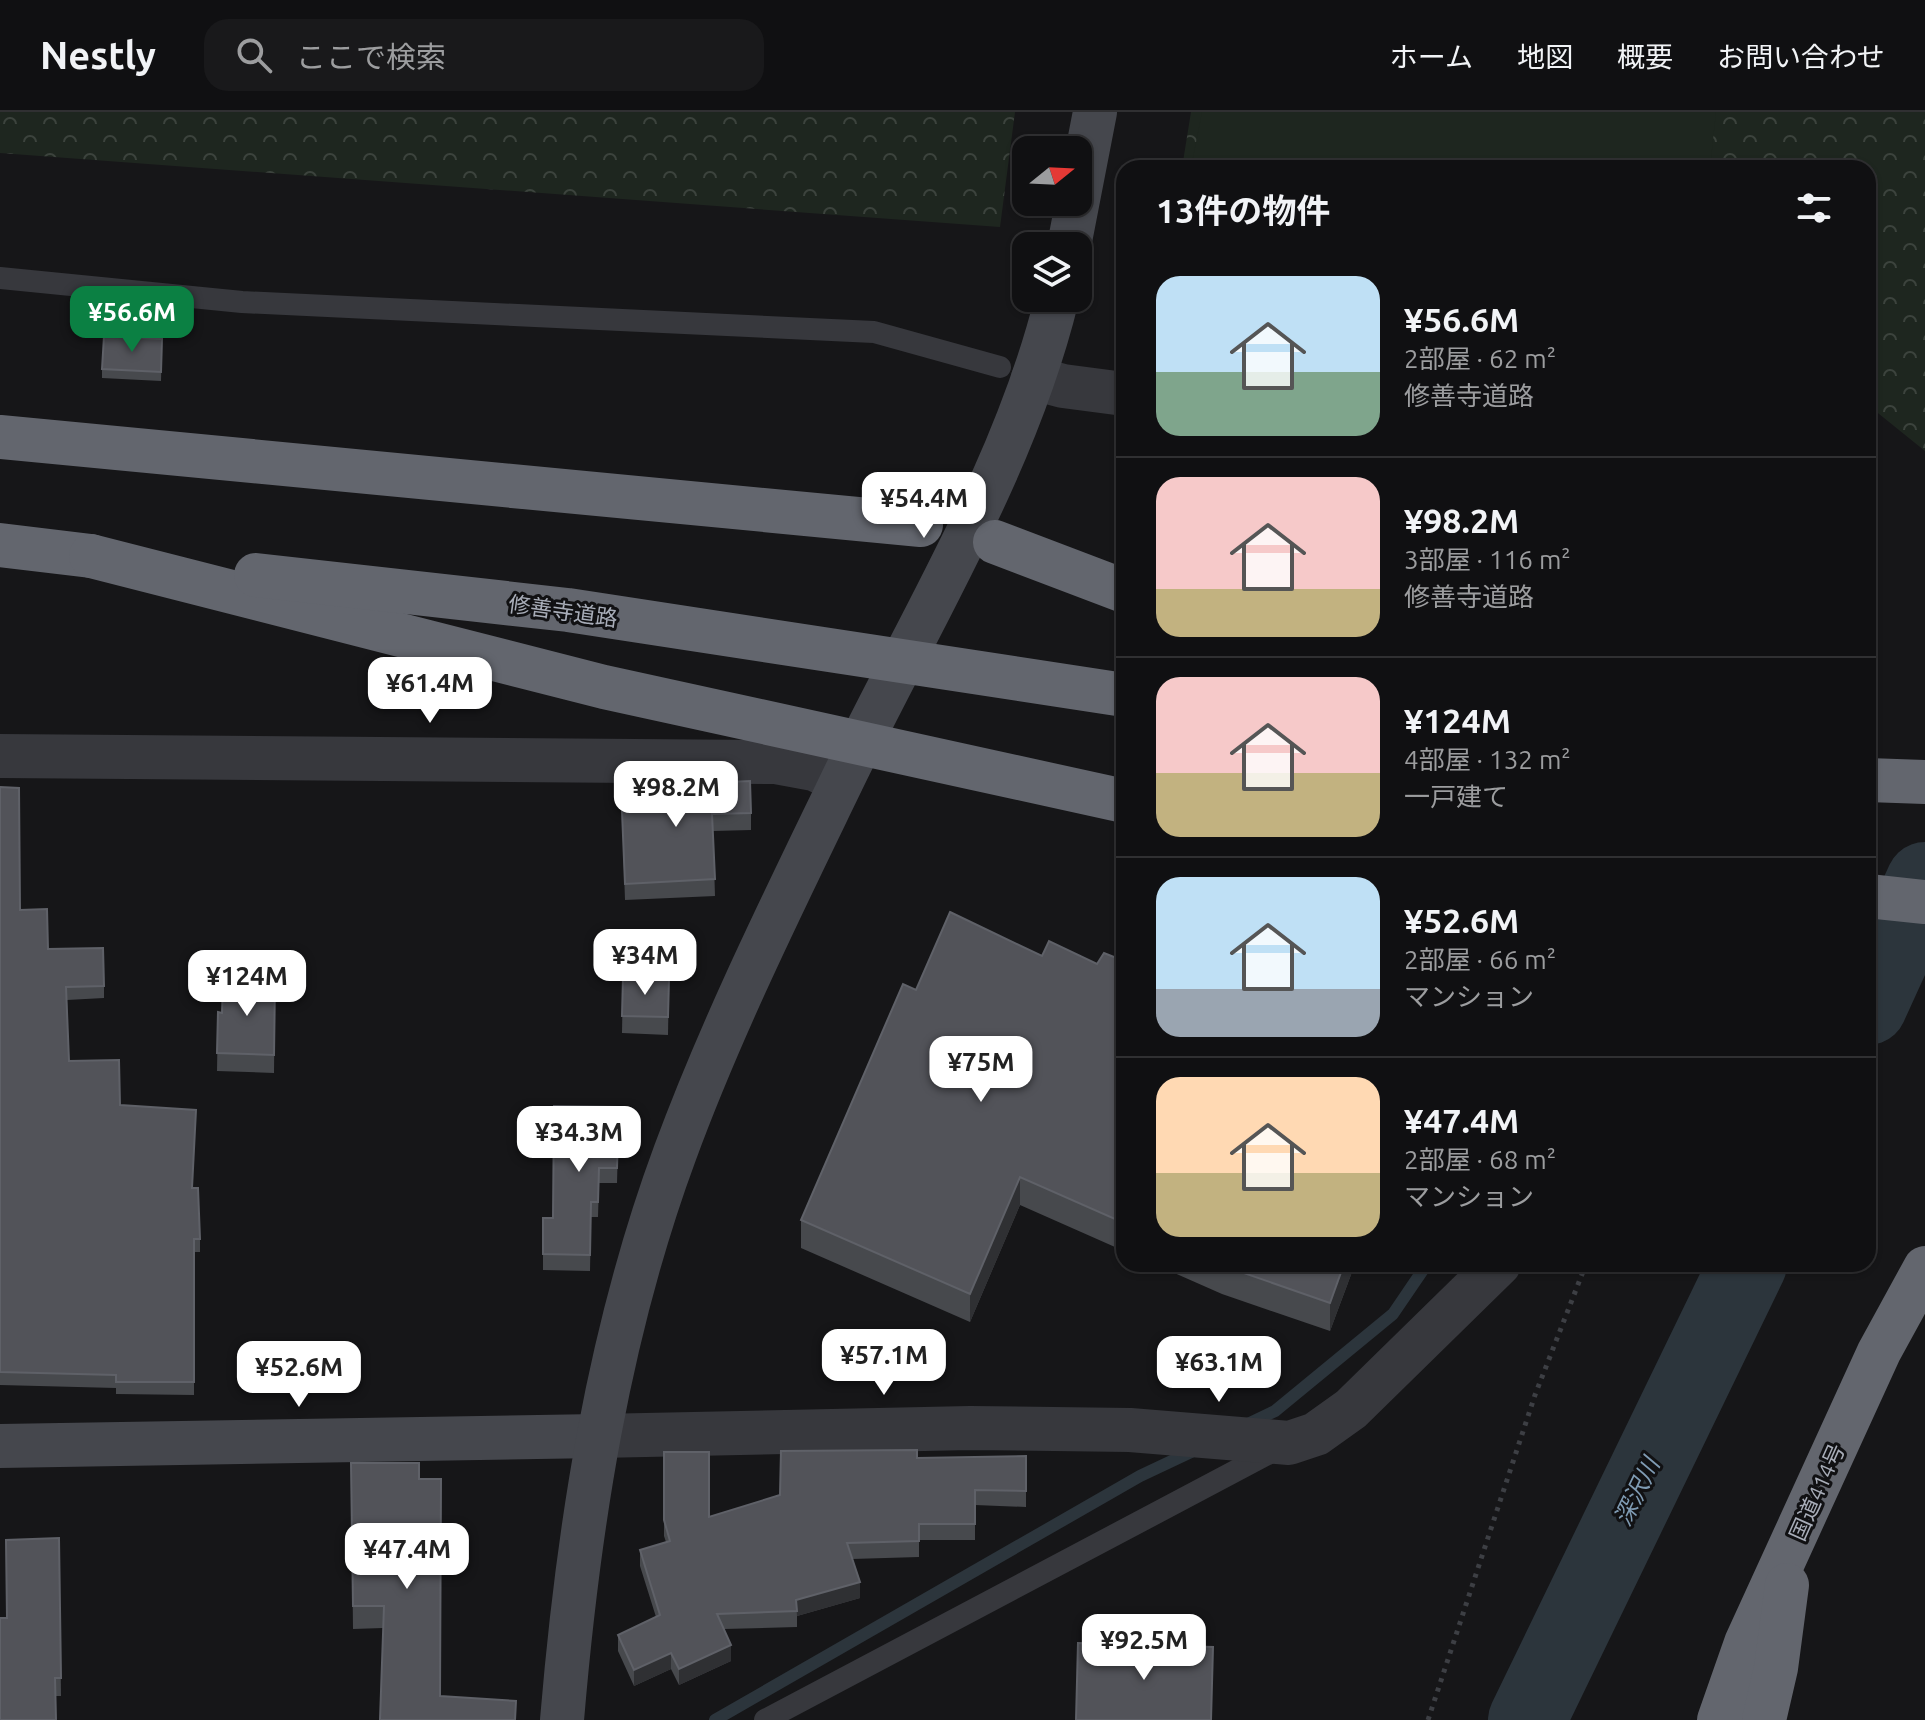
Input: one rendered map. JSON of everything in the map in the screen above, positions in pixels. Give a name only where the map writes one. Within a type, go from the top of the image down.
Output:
[{"type":"highway","points":[[0,437],[921,525]]},
{"type":"highway","points":[[995,542],[1116,588]]},
{"type":"highway","name":"修善寺道路","points":[[0,545],[568,610],[1116,694]]},
{"type":"highway","points":[[91,556],[604,687],[1116,799]]},
{"type":"highway","points":[[1876,780],[1925,782]]},
{"type":"highway","points":[[1876,897],[1925,902]]},
{"type":"highway","name":"国道414号","points":[[1719,1720],[1746,1643],[1879,1352],[1925,1268]]},
{"type":"highway","points":[[1764,1720],[1776,1668],[1792,1547]]},
{"type":"street","points":[[1072,232],[1095,112]]},
{"type":"street","points":[[562,1720],[571,1618],[598,1436],[638,1269],[674,1154],[841,782],[985,493],[1016,372],[1051,312]]},
{"type":"street","points":[[1016,372],[1063,386],[1116,393]]},
{"type":"street","points":[[0,756],[776,762],[814,769],[841,782]]},
{"type":"street","points":[[0,1446],[970,1428],[1175,1434],[1272,1443],[1316,1434],[1351,1409],[1491,1272]]},
{"type":"lane","points":[[0,278],[242,302],[874,332],[1016,372]]},
{"type":"lane","points":[[765,1720],[1272,1443]]},
{"type":"path","points":[[1428,1720],[1535,1395],[1583,1272]]},
{"type":"green space","points":[[0,112],[1015,112],[1000,227],[0,153]]},
{"type":"green space","points":[[1191,112],[1925,112],[1925,451],[1876,411],[1876,160],[1183,160]]},
{"type":"green space","points":[[1202,112],[1716,112],[1711,160],[1193,160]]},
{"type":"building","points":[[104,336],[162,339],[161,372],[102,369]]},
{"type":"building","points":[[750,781],[751,813],[712,814],[715,879],[625,884],[621,787]]},
{"type":"building","points":[[0,787],[19,788],[20,910],[47,909],[48,949],[103,948],[104,986],[66,987],[69,1061],[119,1060],[120,1105],[196,1110],[192,1188],[198,1188],[200,1239],[194,1239],[194,1382],[116,1382],[116,1375],[0,1372]]},
{"type":"building","points":[[950,912],[1042,956],[1049,941],[1097,964],[1104,953],[1116,958],[1116,1219],[1020,1177],[970,1294],[801,1220],[903,984],[916,990]]},
{"type":"building","points":[[623,977],[669,979],[668,1017],[622,1016]]},
{"type":"building","points":[[223,980],[275,982],[274,1055],[217,1053]]},
{"type":"building","points":[[554,1106],[619,1107],[617,1168],[599,1168],[598,1202],[591,1202],[590,1255],[543,1254],[543,1218],[553,1218]]},
{"type":"building","points":[[1241,1272],[1341,1272],[1330,1303]]},
{"type":"building","points":[[917,1450],[917,1458],[1026,1456],[1026,1491],[975,1490],[975,1524],[919,1524],[919,1541],[847,1543],[860,1582],[796,1600],[797,1611],[717,1614],[731,1645],[679,1669],[671,1653],[634,1670],[618,1635],[660,1615],[640,1550],[670,1541],[664,1520],[664,1452],[709,1452],[709,1517],[780,1495],[781,1451]]},
{"type":"building","points":[[351,1463],[419,1463],[419,1479],[441,1479],[440,1696],[516,1701],[515,1720],[380,1720],[384,1606],[353,1606]]},
{"type":"building","points":[[59,1538],[61,1678],[55,1678],[56,1720],[0,1720],[0,1618],[7,1618],[6,1540]]},
{"type":"building","points":[[1078,1643],[1213,1647],[1211,1720],[1076,1720]]},
{"type":"waterway","name":"深沢川","points":[[1876,988],[1925,881]]},
{"type":"waterway","points":[[1246,1425],[1275,1411],[1393,1314],[1422,1272]]},
{"type":"waterway","name":"深沢川","points":[[1527,1720],[1744,1272]]},
{"type":"waterway","points":[[715,1720],[1140,1476],[1193,1451]]}]
